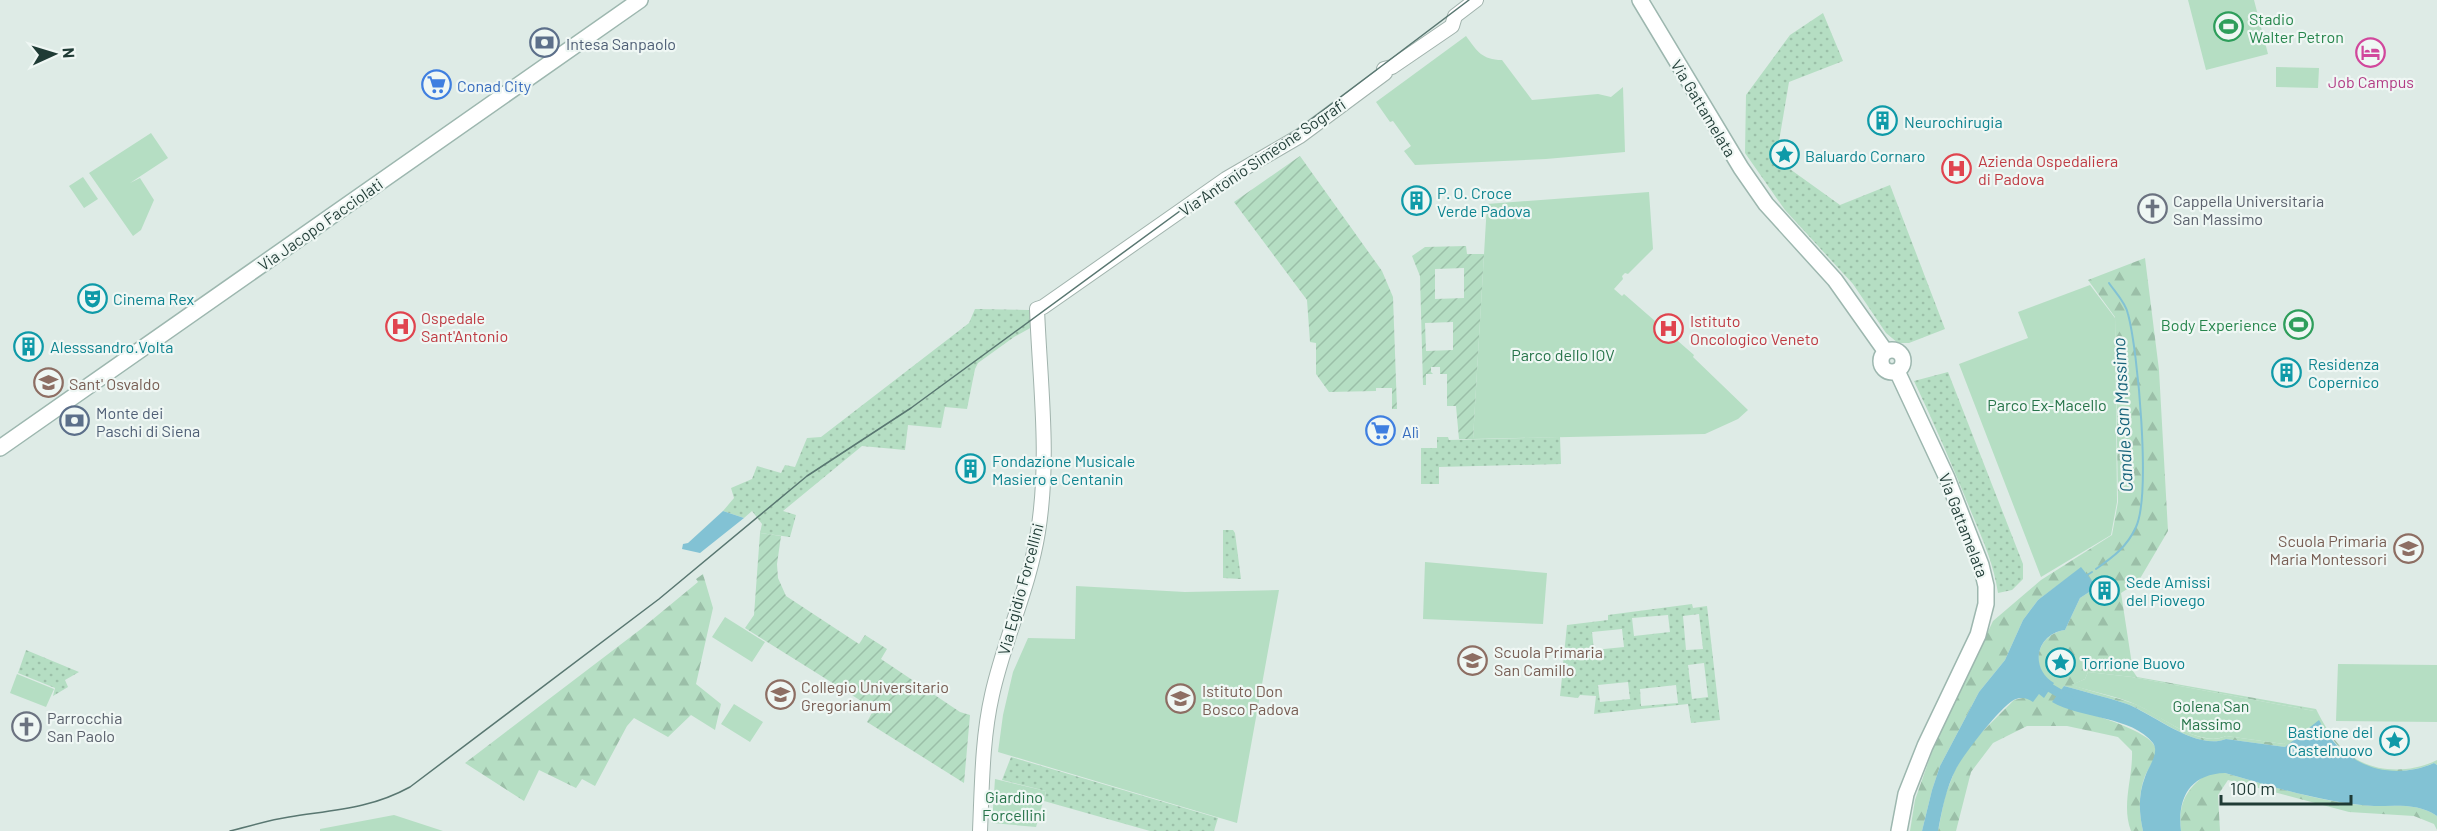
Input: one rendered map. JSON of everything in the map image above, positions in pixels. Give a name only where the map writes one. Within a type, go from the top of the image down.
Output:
[{"type":"main road","name":"Via Jacopo Facciolati","points":[[0,448],[640,0]]},
{"type":"main road","name":"Via Gattamelata","points":[[1640,0],[1741,168],[1766,204],[1835,280],[1886,352],[1881,359],[1882,367],[1889,372],[1897,371],[1964,518],[1977,552],[1986,586],[1986,604],[1980,630],[1929,736],[1903,807],[1901,831]]},
{"type":"street","name":"Via Antonio Simeone Sografi","points":[[1037,309],[1226,179],[1300,136],[1385,73],[1384,69],[1392,67],[1452,26],[1455,16],[1476,0]]},
{"type":"street","name":"Via Egidio Forcellini","points":[[980,831],[988,716],[998,672],[1030,566],[1040,518],[1045,419],[1037,309]]},
{"type":"green space","name":"Stadio Walter Petron","points":[[2188,0],[2254,0],[2268,54],[2206,70]]},
{"type":"green space","points":[[1823,13],[1843,61],[1789,82],[1776,159],[1840,205],[1890,185],[1945,329],[1909,343],[1898,343],[1886,333],[1853,284],[1785,210],[1745,153],[1746,95],[1790,35]]},
{"type":"green space","points":[[1466,36],[1485,56],[1502,60],[1532,100],[1598,94],[1611,97],[1623,87],[1625,152],[1546,159],[1415,165],[1404,151],[1411,146],[1376,102]]},
{"type":"green space","points":[[2276,67],[2319,68],[2318,88],[2276,87]]},
{"type":"green space","points":[[151,133],[168,158],[130,183],[140,178],[154,200],[141,230],[133,236],[89,173]]},
{"type":"green space","points":[[1300,156],[1382,271],[1393,297],[1397,409],[1392,409],[1392,388],[1376,388],[1376,391],[1329,392],[1316,374],[1316,343],[1310,342],[1307,300],[1234,202]]},
{"type":"green space","points":[[83,177],[98,199],[84,208],[69,186]]},
{"type":"green space","name":"Parco dello IOV","points":[[1649,192],[1653,249],[1628,274],[1625,273],[1622,276],[1623,279],[1614,289],[1622,296],[1624,294],[1694,355],[1693,357],[1748,410],[1738,419],[1705,434],[1473,439],[1487,204]]},
{"type":"green space","points":[[1466,246],[1467,254],[1484,254],[1473,439],[1459,439],[1456,406],[1447,406],[1447,374],[1440,374],[1440,367],[1431,367],[1433,374],[1426,374],[1426,385],[1423,385],[1420,276],[1412,256],[1425,247]],"holes":[[[1464,268],[1464,298],[1435,299],[1435,269]],[[1453,322],[1453,350],[1426,351],[1425,323]]]},
{"type":"green space","points":[[2145,258],[2159,370],[2168,531],[2138,582],[2121,593],[2133,671],[2137,677],[2316,709],[2338,744],[2363,763],[2387,769],[2413,768],[2437,760],[2437,765],[2434,763],[2402,771],[2368,768],[2349,757],[2324,729],[2285,747],[2226,739],[2202,740],[2176,730],[2127,704],[2064,686],[2053,702],[2128,727],[2152,742],[2156,753],[2145,776],[2140,797],[2143,831],[2131,831],[2128,821],[2127,801],[2132,751],[2118,737],[2067,726],[2027,726],[1993,743],[1971,772],[1956,831],[1938,831],[1945,796],[1955,770],[1970,744],[2014,700],[2039,694],[2053,683],[2040,669],[2039,652],[2048,638],[2065,630],[2080,598],[2097,587],[2081,568],[2038,600],[2023,620],[2005,660],[1979,692],[1940,766],[1922,831],[1910,831],[1915,800],[1934,746],[1993,621],[2041,580],[2112,535],[2118,502],[2115,317],[2088,280]],"holes":[[[2088,672],[2132,677],[2314,711],[2284,744],[2226,736],[2215,739],[2203,738],[2179,729],[2135,704],[2072,685],[2085,679]]]},
{"type":"green space","name":"Parco Ex-Macello","points":[[2090,285],[2115,318],[2117,502],[2111,535],[2041,577],[1959,364],[2028,338],[2018,312]]},
{"type":"green space","points":[[975,309],[1030,310],[1032,327],[978,363],[967,409],[945,407],[941,428],[908,425],[905,450],[862,446],[783,511],[796,515],[790,537],[760,533],[762,524],[752,511],[744,518],[723,511],[734,498],[731,488],[752,479],[757,466],[781,473],[785,465],[795,467],[807,438],[821,437],[969,323]]},
{"type":"green space","points":[[1948,372],[2023,564],[2023,579],[2012,590],[1998,593],[1994,572],[1984,543],[1914,381]]},
{"type":"green space","points":[[1437,437],[1448,437],[1449,440],[1560,437],[1561,464],[1439,467],[1439,484],[1421,484],[1421,448],[1437,448]]},
{"type":"green space","points":[[1223,530],[1233,530],[1235,533],[1241,579],[1223,578]]},
{"type":"green space","points":[[760,533],[781,536],[777,564],[778,578],[786,596],[859,644],[865,635],[887,649],[881,659],[960,712],[970,715],[964,783],[867,722],[874,709],[745,628],[754,615]]},
{"type":"green space","points":[[1425,562],[1547,573],[1543,624],[1423,619]]},
{"type":"green space","points":[[703,574],[713,608],[696,684],[721,704],[715,730],[691,715],[668,737],[634,718],[627,726],[595,786],[582,779],[576,788],[539,770],[524,801],[465,763],[641,629],[698,582],[696,579]]},
{"type":"green space","points":[[1076,586],[1185,592],[1279,590],[1237,823],[998,752],[1003,715],[1013,672],[1028,638],[1075,639]]},
{"type":"green space","points":[[1692,604],[1693,608],[1707,606],[1720,720],[1691,723],[1688,704],[1594,714],[1596,696],[1580,695],[1578,698],[1560,696],[1562,677],[1569,676],[1568,664],[1563,665],[1567,625],[1608,620],[1608,615]],"holes":[[[1699,614],[1703,649],[1686,650],[1683,616]],[[1668,615],[1670,632],[1634,636],[1632,618]],[[1622,629],[1624,647],[1594,650],[1592,632]],[[1704,663],[1708,697],[1692,699],[1688,665]],[[1628,682],[1630,699],[1600,702],[1598,685]],[[1676,685],[1678,703],[1641,706],[1640,689]]]},
{"type":"green space","points":[[725,617],[765,642],[752,662],[712,637]]},
{"type":"green space","points":[[26,650],[79,672],[65,680],[68,687],[53,696],[55,688],[18,673]]},
{"type":"green space","points":[[2338,664],[2437,665],[2437,722],[2336,721]]},
{"type":"green space","name":"Golena San Massimo","points":[[2088,672],[2132,677],[2314,711],[2318,718],[2284,744],[2226,736],[2215,739],[2204,738],[2180,729],[2129,702],[2071,685],[2085,679]]},
{"type":"green space","points":[[17,674],[54,689],[46,707],[10,693]]},
{"type":"green space","points":[[734,704],[763,722],[750,742],[721,724]]},
{"type":"green space","points":[[1011,757],[1218,818],[1214,831],[1150,831],[1044,801],[1046,791],[1002,780]]},
{"type":"green space","points":[[2208,773],[2225,773],[2299,794],[2338,802],[2423,809],[2437,816],[2437,830],[2434,824],[2414,816],[2349,812],[2228,780],[2218,795],[2220,831],[2181,831],[2181,812],[2185,798],[2194,785]]},
{"type":"green space","name":"Giardino Forcellini","points":[[995,779],[1046,791],[1036,827],[992,823]]},
{"type":"green space","points":[[394,815],[443,831],[320,831],[320,829]]},
{"type":"water","points":[[723,511],[744,518],[700,553],[682,549],[683,544],[688,543]]},
{"type":"water","points":[[2081,567],[2097,587],[2080,598],[2065,630],[2048,638],[2039,652],[2041,669],[2054,683],[2044,698],[2039,694],[2033,702],[2024,698],[2016,699],[1993,719],[1956,769],[1947,791],[1938,831],[1922,831],[1940,766],[1979,692],[2005,660],[2023,620],[2038,600]]},
{"type":"water","points":[[2064,686],[2127,704],[2175,730],[2202,740],[2226,739],[2285,747],[2319,720],[2328,735],[2340,748],[2368,766],[2400,771],[2417,769],[2434,763],[2437,765],[2437,816],[2415,807],[2337,802],[2225,773],[2203,778],[2188,790],[2181,808],[2181,831],[2143,831],[2140,797],[2154,756],[2153,743],[2144,734],[2132,728],[2064,708],[2052,702]]},
{"type":"waterway","name":"Canale San Massimo","points":[[2096,569],[2119,551],[2136,527],[2142,485],[2143,455],[2139,389],[2132,332],[2125,306],[2109,283]]},
{"type":"waterway","name":"Canale San Massimo","points":[[2084,577],[2092,572]]},
{"type":"waterway","points":[[2042,683],[2069,699]]},
{"type":"tram line","points":[[230,831],[282,818],[366,804],[410,787],[659,599],[807,476],[911,408],[1225,178],[1297,130],[1469,0]]},
{"type":"place","name":"Stadio Walter Petron","points":[[2228,27]]},
{"type":"place","name":"Intesa Sanpaolo","points":[[545,43]]},
{"type":"place","name":"Job Campus","points":[[2371,53]]},
{"type":"place","name":"Conad City","points":[[436,85]]},
{"type":"place","name":"Neurochirugia","points":[[1883,121]]},
{"type":"place","name":"Baluardo Cornaro","points":[[1784,155]]},
{"type":"place","name":"Azienda Ospedaliera di Padova","points":[[1957,169]]},
{"type":"place","name":"P. O. Croce Verde Padova","points":[[1416,201]]},
{"type":"place","name":"Cappella Universitaria San Massimo","points":[[2152,209]]},
{"type":"place","name":"Cinema Rex","points":[[92,298]]},
{"type":"place","name":"Body Experience","points":[[2298,324]]},
{"type":"place","name":"Ospedale Sant'Antonio","points":[[400,326]]},
{"type":"place","name":"Istituto Oncologico Veneto","points":[[1669,329]]},
{"type":"place","name":"Alesssandro.Volta","points":[[29,346]]},
{"type":"place","name":"Residenza Copernico","points":[[2287,372]]},
{"type":"place","name":"Sant' Osvaldo","points":[[48,383]]},
{"type":"place","name":"Monte dei Paschi di Siena","points":[[75,421]]},
{"type":"place","name":"Alì","points":[[1381,431]]},
{"type":"place","name":"Fondazione Musicale Masiero e Centanin","points":[[971,469]]},
{"type":"place","name":"Scuola Primaria Maria Montessori","points":[[2408,549]]},
{"type":"place","name":"Sede Amissi del Piovego","points":[[2105,590]]},
{"type":"place","name":"Scuola Primaria San Camillo","points":[[1473,660]]},
{"type":"place","name":"Torrione Buovo","points":[[2060,662]]},
{"type":"place","name":"Collegio Universitario Gregorianum","points":[[780,695]]},
{"type":"place","name":"Istituto Don Bosco Padova","points":[[1181,699]]},
{"type":"place","name":"Parrocchia San Paolo","points":[[26,726]]},
{"type":"place","name":"Bastione del Castelnuovo","points":[[2394,740]]}]
